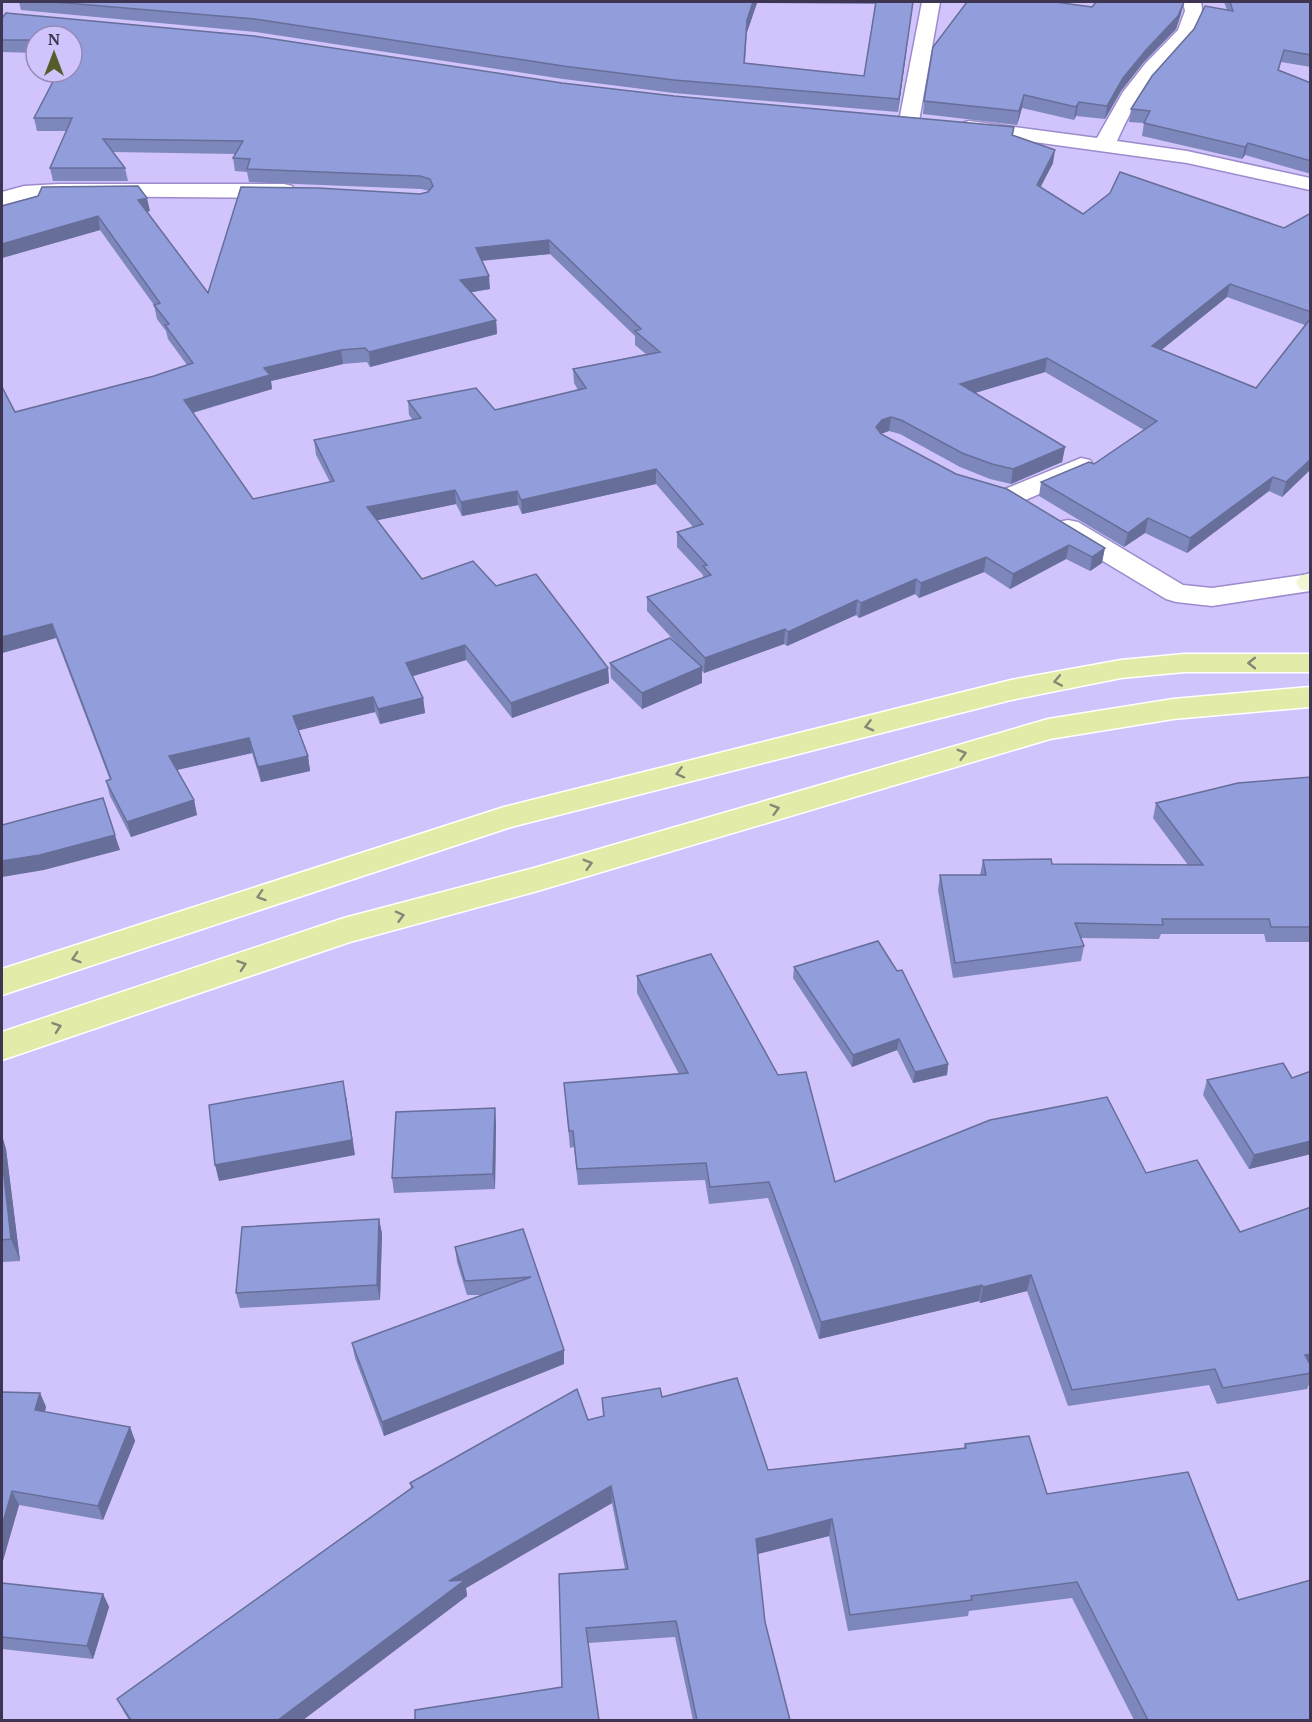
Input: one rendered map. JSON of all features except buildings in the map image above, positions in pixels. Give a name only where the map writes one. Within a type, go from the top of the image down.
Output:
[{"type":"main road","points":[[2,982],[504,818],[1011,690],[1121,669],[1184,663],[1311,663]]},
{"type":"main road","points":[[2,1046],[344,931],[534,880],[1048,729],[1173,709],[1311,697]]},
{"type":"street","points":[[909,121],[931,2]]},
{"type":"street","points":[[1104,145],[1130,96],[1152,68],[1186,32],[1194,11],[1192,2]]},
{"type":"street","points":[[886,119],[931,123]]},
{"type":"street","points":[[953,126],[1187,157],[1311,184]]},
{"type":"street","points":[[2,199],[24,192],[59,190],[304,191]]},
{"type":"street","points":[[1088,462],[1000,493],[1176,593],[1212,597],[1310,583]]}]
